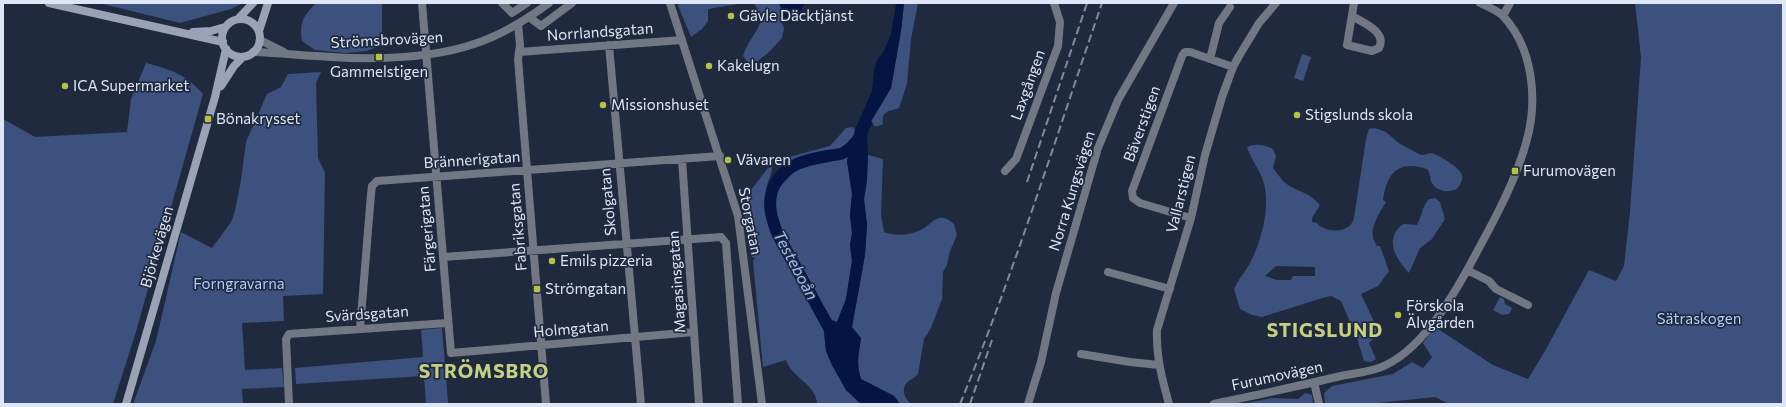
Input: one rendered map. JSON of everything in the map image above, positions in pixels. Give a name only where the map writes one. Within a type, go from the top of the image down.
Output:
[{"type":"main road","points":[[49,3],[176,32],[225,45]]},
{"type":"main road","points":[[253,3],[238,19],[225,27],[222,34],[225,45],[233,55],[243,57],[253,52],[260,40],[259,31],[268,3]]},
{"type":"main road","points":[[238,19],[249,20],[259,31]]},
{"type":"main road","points":[[176,32],[196,32],[225,27]]},
{"type":"main road","name":"Björkevägen","points":[[126,404],[215,98],[225,45]]},
{"type":"main road","name":"Björkevägen","points":[[215,98],[231,70],[243,57]]},
{"type":"street","points":[[422,3],[427,55]]},
{"type":"street","points":[[502,3],[510,12],[514,12],[527,3]]},
{"type":"street","name":"Strömsbrovägen","points":[[253,52],[357,58],[427,55],[474,45],[518,24],[549,3]]},
{"type":"street","points":[[529,17],[541,26],[572,3]]},
{"type":"street","name":"Storgatan","points":[[670,3],[738,216],[762,404]]},
{"type":"street","name":"Laxgången","points":[[1006,172],[1016,159],[1058,46],[1060,22],[1054,3]]},
{"type":"street","name":"Norra Kungsvägen","points":[[1031,403],[1056,293],[1098,148],[1118,100],[1174,3]]},
{"type":"street","name":"Vallarstigen","points":[[1169,404],[1156,347],[1157,330],[1191,218],[1205,155],[1233,66],[1258,23],[1276,3]]},
{"type":"street","points":[[1352,16],[1374,29],[1382,42],[1379,48],[1372,51],[1347,45],[1354,3]]},
{"type":"street","name":"Furumovägen","points":[[1214,404],[1386,365],[1414,345],[1438,315],[1467,270],[1500,207],[1517,168],[1529,130],[1532,102],[1529,63],[1521,43],[1503,16],[1495,10],[1480,3]]},
{"type":"street","points":[[1503,16],[1510,3]]},
{"type":"street","points":[[1210,59],[1219,23],[1230,7]]},
{"type":"street","name":"Fabriksgatan","points":[[518,24],[518,59],[546,404]]},
{"type":"street","name":"Strömsbrovägen","points":[[260,40],[286,53]]},
{"type":"street","name":"Norrlandsgatan","points":[[519,52],[682,40]]},
{"type":"street","name":"Skolgatan","points":[[609,46],[641,404]]},
{"type":"street","name":"Bäverstigen","points":[[1191,218],[1140,203],[1133,198],[1132,191],[1182,56],[1185,52],[1190,52],[1233,66]]},
{"type":"street","name":"Färgerigatan","points":[[427,55],[450,353]]},
{"type":"street","name":"Brännerigatan","points":[[360,329],[372,186],[380,180],[527,171],[720,156]]},
{"type":"street","name":"Magasinsgatan","points":[[682,159],[700,404]]},
{"type":"street","points":[[443,258],[716,236],[723,238],[726,243],[738,404]]},
{"type":"street","points":[[1467,270],[1489,281],[1496,288],[1528,305]]},
{"type":"street","points":[[1108,272],[1170,289]]},
{"type":"street","name":"Svärdsgatan","points":[[289,404],[286,339],[288,335],[293,333],[448,323]]},
{"type":"street","name":"Holmgatan","points":[[450,353],[694,332]]},
{"type":"street","points":[[1082,354],[1159,365]]},
{"type":"street","points":[[1314,382],[1319,404]]},
{"type":"green space","points":[[99,3],[243,3],[231,9],[180,23]]},
{"type":"green space","points":[[316,3],[382,3],[382,33],[386,43],[367,51],[345,53],[315,50],[302,41],[301,29],[305,16]]},
{"type":"green space","points":[[677,3],[744,3],[708,9],[708,21],[702,29],[691,37]]},
{"type":"green space","points":[[754,3],[779,3],[782,11],[781,21],[784,28],[782,38],[769,52],[758,61],[748,63],[743,56],[762,18]]},
{"type":"green space","points":[[904,3],[918,3],[911,39],[907,84],[899,108],[886,112],[882,120],[883,124],[875,126],[871,122],[891,88],[901,31]]},
{"type":"green space","name":"Sätraskogen","points":[[1635,3],[1783,3],[1783,404],[1449,404],[1435,397],[1368,404],[1325,404],[1324,393],[1332,386],[1393,374],[1412,362],[1423,368],[1432,357],[1423,343],[1435,327],[1493,365],[1528,379],[1589,270],[1616,281],[1624,266],[1630,212],[1641,57]]},
{"type":"green space","points":[[1302,54],[1311,57],[1303,81],[1294,78]]},
{"type":"green space","points":[[146,63],[184,77],[203,94],[135,335],[113,404],[3,404],[3,119],[35,137],[127,132],[131,99]]},
{"type":"green space","name":"Forngravarna","points":[[321,72],[316,83],[318,158],[325,173],[323,294],[283,296],[284,321],[242,323],[245,370],[282,368],[284,387],[242,389],[243,404],[133,404],[156,341],[181,232],[212,248],[231,222],[235,211],[246,142],[267,94],[281,87],[288,74]]},
{"type":"green space","points":[[853,127],[855,130],[847,161],[852,194],[850,215],[852,233],[850,245],[852,261],[846,299],[837,322],[822,325],[826,351],[832,365],[846,390],[861,404],[817,404],[813,391],[793,372],[786,360],[763,367],[753,261],[755,258],[752,257],[744,211],[751,190],[768,168],[772,167],[766,191],[773,194],[794,172],[789,157],[830,146],[846,128]]},
{"type":"green space","points":[[1375,128],[1386,132],[1400,144],[1421,155],[1433,153],[1448,161],[1461,172],[1462,175],[1461,183],[1457,189],[1449,191],[1442,191],[1433,185],[1427,169],[1417,167],[1402,167],[1391,176],[1388,182],[1383,200],[1386,202],[1374,224],[1373,235],[1377,246],[1380,246],[1389,271],[1378,286],[1361,294],[1377,328],[1375,337],[1369,343],[1376,359],[1371,362],[1364,361],[1357,338],[1341,301],[1331,296],[1326,297],[1262,317],[1252,315],[1240,309],[1234,289],[1256,251],[1264,223],[1266,203],[1266,193],[1261,175],[1247,147],[1260,145],[1273,149],[1276,156],[1273,168],[1282,179],[1288,185],[1305,193],[1320,205],[1312,218],[1312,222],[1317,223],[1323,228],[1341,230],[1349,226],[1354,218],[1366,139],[1369,129]],"holes":[[[1276,266],[1315,267],[1315,276],[1293,276],[1291,280],[1277,280],[1265,276]]]},
{"type":"green space","points":[[868,155],[883,159],[881,215],[884,232],[899,235],[910,234],[924,228],[938,218],[944,218],[954,224],[957,235],[950,251],[947,265],[943,272],[942,299],[931,328],[924,339],[918,374],[907,383],[904,389],[906,399],[912,404],[900,404],[894,396],[861,379],[858,369],[857,355],[860,346],[852,327],[865,255],[867,225],[864,199],[867,180]]},
{"type":"green space","points":[[1435,198],[1440,202],[1445,219],[1432,239],[1420,248],[1409,273],[1398,259],[1394,249],[1393,239],[1395,233],[1400,226],[1404,224],[1417,225],[1423,208],[1429,199]]},
{"type":"green space","points":[[1500,297],[1504,299],[1505,304],[1512,308],[1509,314],[1502,315],[1493,310]]},
{"type":"green space","points":[[442,328],[448,403],[426,404],[424,376],[296,384],[295,368],[423,357],[421,330]]},
{"type":"green space","points":[[1305,393],[1312,395],[1313,404],[1241,404],[1272,398],[1298,399]]},
{"type":"shaded area","points":[[779,3],[805,3],[801,11],[794,18],[781,21],[782,11]]},
{"type":"shaded area","points":[[896,3],[904,3],[901,31],[891,88],[871,121],[873,123],[868,131],[867,180],[864,199],[867,225],[865,255],[852,327],[861,338],[858,363],[861,379],[894,396],[900,404],[861,404],[846,390],[832,365],[826,351],[822,325],[832,320],[837,322],[846,299],[852,261],[850,245],[852,233],[850,215],[852,194],[847,161],[855,130],[872,91],[874,69],[877,60],[884,51],[891,34]]},
{"type":"waterway","name":"Testeboån","points":[[833,335],[778,235],[773,222],[770,203],[772,190],[785,171],[805,161],[846,152],[861,136]]},
{"type":"railway","points":[[1027,182],[1087,3]]},
{"type":"railway","points":[[960,404],[1017,255],[1102,3]]},
{"type":"railway","points":[[970,404],[992,340]]},
{"type":"place","name":"Gävle Däcktjänst","points":[[731,16]]},
{"type":"place","name":"Gammelstigen","points":[[379,57]]},
{"type":"place","name":"Kakelugn","points":[[709,66]]},
{"type":"place","name":"ICA Supermarket","points":[[65,86]]},
{"type":"place","name":"Missionshuset","points":[[603,105]]},
{"type":"place","name":"Stigslunds skola","points":[[1297,115]]},
{"type":"place","name":"Bönakrysset","points":[[208,119]]},
{"type":"place","name":"Vävaren","points":[[728,160]]},
{"type":"place","name":"Furumovägen","points":[[1515,171]]},
{"type":"place","name":"Emils pizzeria","points":[[552,261]]},
{"type":"place","name":"Strömgatan","points":[[537,289]]},
{"type":"place","name":"Förskola Älvgården","points":[[1398,315]]},
{"type":"district","name":"STIGSLUND","points":[[1325,330]]},
{"type":"district","name":"STRÖMSBRO","points":[[484,371]]}]
